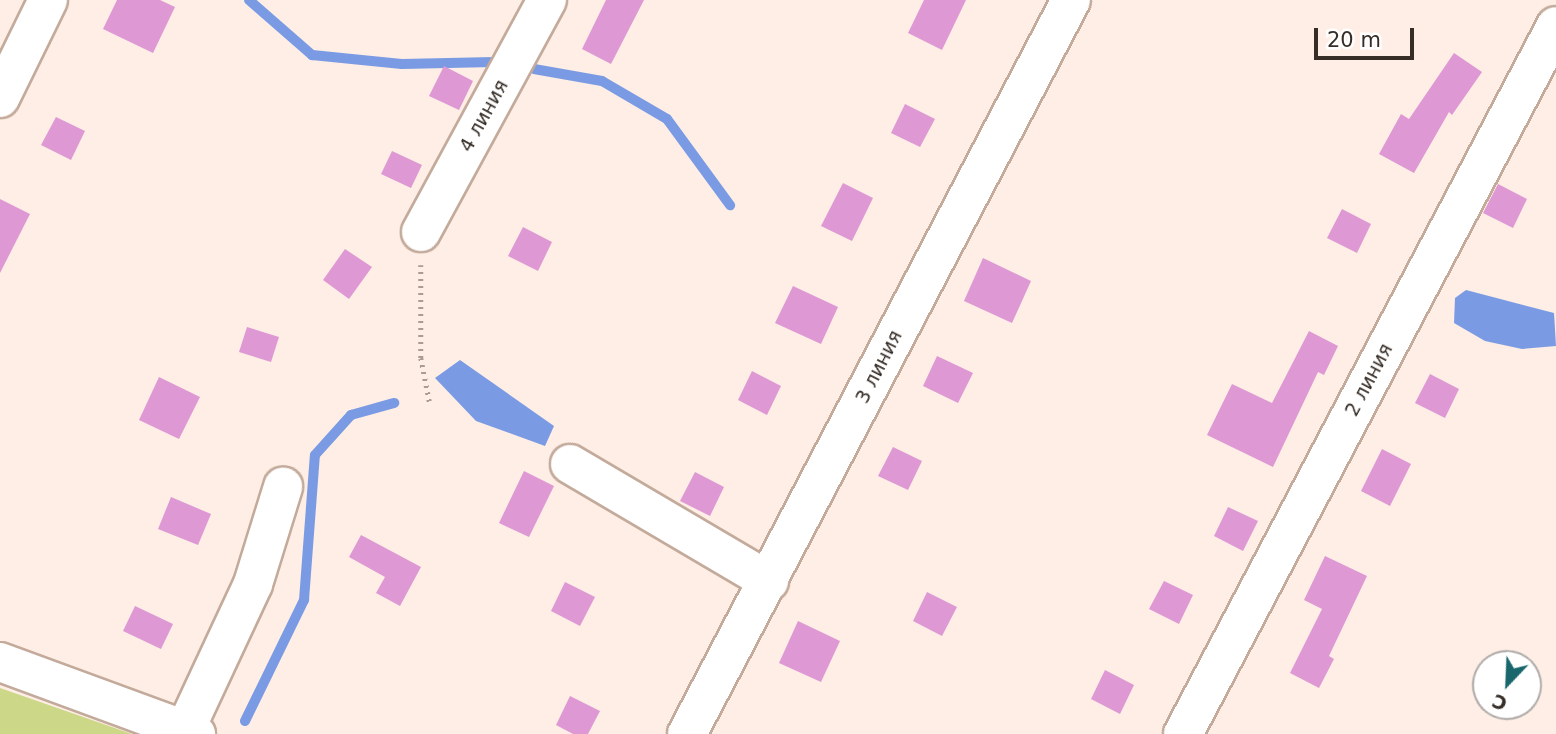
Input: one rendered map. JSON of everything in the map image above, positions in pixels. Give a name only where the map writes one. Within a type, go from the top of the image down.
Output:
[{"type":"street","points":[[0,98],[48,0]]},
{"type":"street","name":"4 линия","points":[[421,232],[547,0]]},
{"type":"street","name":"3 линия","points":[[687,734],[1071,0]]},
{"type":"street","name":"2 линия","points":[[1183,734],[1556,26]]},
{"type":"street","points":[[570,464],[769,580]]},
{"type":"street","points":[[0,662],[190,732],[254,583],[283,487]]},
{"type":"path","points":[[421,232],[421,358],[430,404]]},
{"type":"green space","points":[[0,688],[132,734],[0,734]]},
{"type":"water","points":[[1466,290],[1554,313],[1556,346],[1522,349],[1485,341],[1454,323],[1455,298]]},
{"type":"water","points":[[460,360],[554,426],[545,446],[476,421],[435,378]]},
{"type":"building","points":[[117,0],[160,0],[175,7],[153,53],[103,29]]},
{"type":"building","points":[[606,0],[644,0],[611,64],[582,49]]},
{"type":"building","points":[[924,0],[966,0],[942,50],[908,33]]},
{"type":"building","points":[[1454,53],[1482,72],[1452,115],[1449,112],[1414,173],[1379,154],[1401,114],[1409,119]]},
{"type":"building","points":[[444,66],[473,81],[459,110],[429,96]]},
{"type":"building","points":[[905,104],[935,119],[920,147],[891,133]]},
{"type":"building","points":[[56,117],[85,131],[71,160],[41,145]]},
{"type":"building","points":[[392,151],[422,165],[411,188],[381,174]]},
{"type":"building","points":[[843,183],[873,198],[852,241],[821,226]]},
{"type":"building","points":[[1498,184],[1527,199],[1513,228],[1483,213]]},
{"type":"building","points":[[0,199],[30,214],[0,273]]},
{"type":"building","points":[[1342,209],[1371,224],[1357,253],[1327,238]]},
{"type":"building","points":[[523,227],[552,242],[538,271],[508,256]]},
{"type":"building","points":[[345,249],[372,267],[349,299],[323,280]]},
{"type":"building","points":[[983,258],[1031,281],[1012,323],[964,301]]},
{"type":"building","points":[[793,286],[838,307],[821,344],[775,323]]},
{"type":"building","points":[[247,327],[279,337],[271,362],[239,352]]},
{"type":"building","points":[[1309,331],[1338,346],[1324,375],[1318,372],[1273,467],[1207,435],[1232,384],[1272,403]]},
{"type":"building","points":[[937,356],[973,373],[958,403],[923,386]]},
{"type":"building","points":[[752,371],[781,386],[767,415],[738,400]]},
{"type":"building","points":[[1430,374],[1459,389],[1445,418],[1415,403]]},
{"type":"building","points":[[159,377],[200,397],[179,439],[139,420]]},
{"type":"building","points":[[893,447],[922,461],[908,490],[878,476]]},
{"type":"building","points":[[1382,449],[1411,464],[1390,506],[1361,491]]},
{"type":"building","points":[[524,471],[554,486],[529,537],[499,523]]},
{"type":"building","points":[[695,472],[724,487],[710,516],[680,501]]},
{"type":"building","points":[[171,497],[211,514],[198,545],[158,529]]},
{"type":"building","points":[[1228,507],[1258,521],[1243,551],[1214,536]]},
{"type":"building","points":[[361,535],[421,567],[400,606],[376,593],[385,577],[349,557]]},
{"type":"building","points":[[1325,556],[1367,576],[1329,656],[1334,659],[1319,688],[1290,673],[1322,609],[1304,600]]},
{"type":"building","points":[[1164,581],[1193,595],[1179,624],[1149,609]]},
{"type":"building","points":[[565,582],[595,597],[580,626],[551,611]]},
{"type":"building","points":[[927,592],[957,607],[942,636],[913,621]]},
{"type":"building","points":[[135,606],[173,624],[161,649],[123,631]]},
{"type":"building","points":[[798,621],[840,641],[821,682],[779,663]]},
{"type":"building","points":[[1105,670],[1134,685],[1120,714],[1091,699]]},
{"type":"building","points":[[570,696],[600,711],[588,734],[573,734],[556,725]]},
{"type":"waterway","points":[[249,0],[312,55],[402,64],[494,62]]},
{"type":"waterway","points":[[534,69],[602,81],[667,119],[730,205]]},
{"type":"waterway","points":[[245,721],[304,600],[315,455],[351,415],[394,403]]}]
